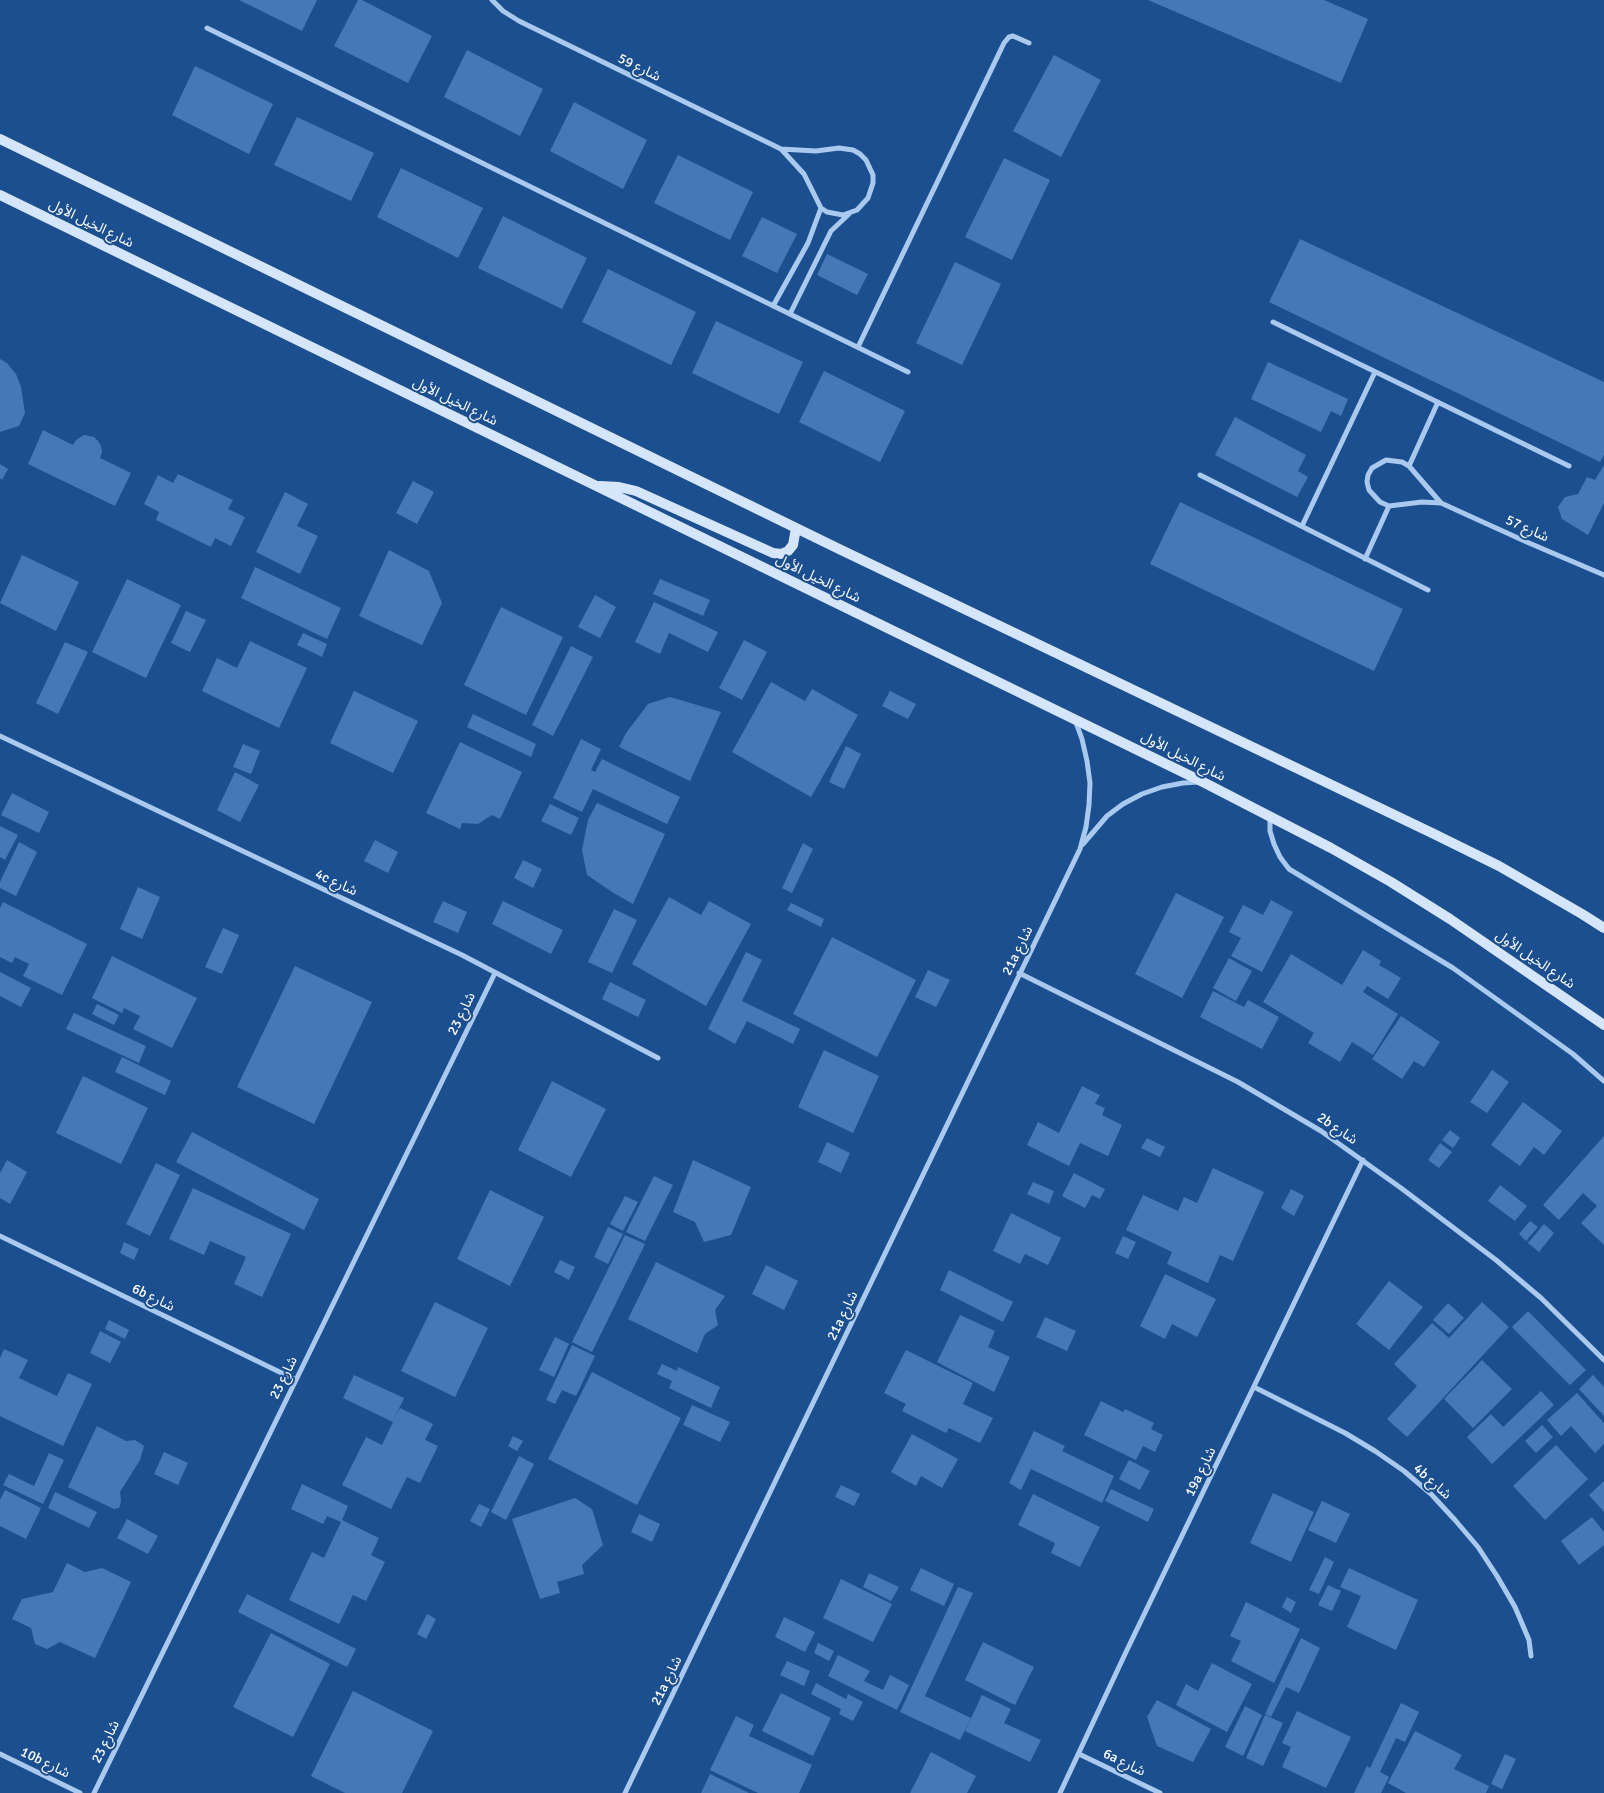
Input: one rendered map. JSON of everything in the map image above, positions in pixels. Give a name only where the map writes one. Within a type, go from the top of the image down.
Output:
[{"type":"main road","points":[[0,139],[796,528],[1499,866],[1604,928]]},
{"type":"main road","name":"شارع الخيل الأول","points":[[0,195],[1203,782],[1391,882],[1450,919],[1604,1025]]},
{"type":"main road","points":[[596,486],[619,487],[636,491],[774,553],[781,554],[788,551],[793,545],[796,528]]},
{"type":"street","name":"شارع 59","points":[[492,0],[502,11],[519,21],[781,149]]},
{"type":"street","points":[[207,28],[908,372]]},
{"type":"street","points":[[858,347],[1004,43],[1009,37],[1013,36],[1029,43]]},
{"type":"street","points":[[845,148],[860,154],[870,167],[873,183],[868,198],[857,210],[850,213],[835,214],[820,208],[804,174],[781,149],[816,151],[845,148]]},
{"type":"street","points":[[773,306],[808,243],[820,208]]},
{"type":"street","points":[[790,314],[831,232],[850,213]]},
{"type":"street","points":[[1272,322],[1569,466]]},
{"type":"street","points":[[1302,526],[1375,372]]},
{"type":"street","points":[[1409,466],[1438,402]]},
{"type":"street","points":[[1386,460],[1402,462],[1409,466],[1441,503],[1422,502],[1389,506],[1374,497],[1367,482],[1368,475],[1372,468],[1386,460]]},
{"type":"street","points":[[1200,475],[1428,590]]},
{"type":"street","name":"شارع 57","points":[[1441,503],[1604,575]]},
{"type":"street","points":[[1365,558],[1389,506]]},
{"type":"street","name":"21a شارع","points":[[1074,718],[1084,746],[1090,783],[1086,827],[1080,849]]},
{"type":"street","name":"4c شارع","points":[[0,736],[444,947],[658,1058]]},
{"type":"street","name":"21a شارع","points":[[625,1793],[1080,849],[1107,816],[1130,800],[1162,787],[1203,782]]},
{"type":"street","points":[[1270,817],[1270,831],[1274,844],[1280,857],[1289,868],[1453,968],[1573,1054],[1604,1081]]},
{"type":"street","name":"شارع 23","points":[[94,1793],[495,972]]},
{"type":"street","name":"2b شارع","points":[[1020,973],[1238,1082],[1321,1131],[1449,1223],[1496,1260],[1542,1298],[1604,1360]]},
{"type":"street","name":"19a شارع","points":[[1060,1793],[1363,1160]]},
{"type":"street","name":"6b شارع","points":[[0,1236],[296,1380]]},
{"type":"street","name":"4b شارع","points":[[1254,1387],[1345,1433],[1375,1451],[1404,1471],[1431,1494],[1478,1547],[1498,1576],[1515,1607],[1529,1640],[1531,1656]]},
{"type":"street","name":"10b شارع","points":[[0,1754],[80,1793]]},
{"type":"street","name":"6a شارع","points":[[1079,1754],[1160,1793]]},
{"type":"building","points":[[239,0],[317,0],[302,31]]},
{"type":"building","points":[[358,0],[362,0],[432,36],[408,83],[334,46]]},
{"type":"building","points":[[1148,0],[1324,0],[1368,19],[1341,83]]},
{"type":"building","points":[[467,50],[543,89],[520,136],[444,97]]},
{"type":"building","points":[[1054,55],[1101,80],[1061,157],[1013,131]]},
{"type":"building","points":[[195,66],[273,104],[249,154],[172,115]]},
{"type":"building","points":[[574,102],[647,140],[623,189],[550,151]]},
{"type":"building","points":[[297,117],[374,153],[351,201],[274,165]]},
{"type":"building","points":[[678,155],[753,192],[730,240],[654,203]]},
{"type":"building","points":[[1004,158],[1050,180],[1012,260],[965,237]]},
{"type":"building","points":[[401,168],[483,208],[458,258],[377,217]]},
{"type":"building","points":[[503,216],[587,258],[562,309],[478,268]]},
{"type":"building","points":[[762,217],[797,234],[777,273],[742,256]]},
{"type":"building","points":[[1300,239],[1604,382],[1604,455],[1600,462],[1269,302]]},
{"type":"building","points":[[827,254],[868,274],[857,295],[817,275]]},
{"type":"building","points":[[955,262],[1001,284],[962,365],[916,343]]},
{"type":"building","points":[[608,269],[696,312],[671,365],[582,322]]},
{"type":"building","points":[[716,321],[803,362],[779,414],[692,373]]},
{"type":"building","points":[[0,359],[7,363],[16,374],[21,387],[25,413],[19,426],[0,432]]},
{"type":"building","points":[[1268,362],[1348,399],[1341,416],[1331,411],[1321,432],[1251,399]]},
{"type":"building","points":[[824,371],[905,411],[880,462],[799,422]]},
{"type":"building","points":[[1235,417],[1306,455],[1298,471],[1308,477],[1297,497],[1215,455]]},
{"type":"building","points":[[43,430],[73,445],[76,440],[84,435],[94,437],[101,446],[100,458],[131,473],[115,506],[28,464]]},
{"type":"building","points":[[0,464],[8,469],[2,480],[0,478]]},
{"type":"building","points":[[1604,465],[1604,503],[1588,535],[1562,519],[1558,507],[1565,497],[1578,494],[1587,477],[1595,480]]},
{"type":"building","points":[[178,474],[233,500],[228,509],[245,517],[231,546],[215,538],[211,547],[156,520],[159,512],[144,504],[158,475],[173,483]]},
{"type":"building","points":[[413,481],[434,492],[417,524],[396,513]]},
{"type":"building","points":[[285,492],[308,504],[297,526],[318,536],[300,574],[256,552]]},
{"type":"building","points":[[1180,502],[1403,609],[1374,671],[1150,564]]},
{"type":"building","points":[[389,550],[429,571],[442,603],[422,645],[359,616]]},
{"type":"building","points":[[22,555],[79,582],[56,631],[0,603]]},
{"type":"building","points":[[255,567],[341,608],[327,639],[241,598]]},
{"type":"building","points":[[127,579],[181,605],[146,678],[92,652]]},
{"type":"building","points":[[660,579],[710,600],[703,616],[653,594]]},
{"type":"building","points":[[595,595],[616,607],[600,638],[578,627]]},
{"type":"building","points":[[654,602],[718,632],[708,652],[669,633],[660,654],[635,642]]},
{"type":"building","points":[[501,607],[563,637],[526,715],[464,685]]},
{"type":"building","points":[[186,611],[206,620],[190,652],[171,643]]},
{"type":"building","points":[[303,633],[327,644],[322,657],[297,645]]},
{"type":"building","points":[[744,640],[767,652],[742,700],[719,688]]},
{"type":"building","points":[[250,641],[307,668],[279,728],[202,691],[217,658],[237,668]]},
{"type":"building","points":[[65,642],[88,652],[58,714],[36,703]]},
{"type":"building","points":[[571,646],[593,657],[553,736],[532,725]]},
{"type":"building","points":[[771,682],[805,701],[812,689],[858,715],[811,797],[732,752]]},
{"type":"building","points":[[354,691],[418,721],[393,773],[330,743]]},
{"type":"building","points":[[890,691],[916,704],[908,719],[882,706]]},
{"type":"building","points":[[670,697],[721,712],[690,781],[619,747],[626,733],[648,704]]},
{"type":"building","points":[[473,714],[536,744],[531,757],[467,727]]},
{"type":"building","points":[[581,739],[601,749],[591,770],[595,772],[602,759],[680,797],[667,824],[593,789],[582,812],[553,798]]},
{"type":"building","points":[[460,742],[522,772],[500,819],[492,815],[478,824],[462,823],[460,829],[426,813]]},
{"type":"building","points":[[243,744],[260,751],[251,774],[233,767]]},
{"type":"building","points":[[846,746],[861,754],[844,789],[829,782]]},
{"type":"building","points":[[235,772],[259,785],[240,822],[217,810]]},
{"type":"building","points":[[12,793],[49,812],[39,833],[1,815]]},
{"type":"building","points":[[597,803],[665,834],[633,904],[587,875],[582,850],[588,820]]},
{"type":"building","points":[[550,804],[579,818],[571,835],[541,821]]},
{"type":"building","points":[[0,826],[18,835],[5,860],[0,857]]},
{"type":"building","points":[[375,840],[398,852],[388,873],[364,861]]},
{"type":"building","points":[[19,842],[37,852],[16,896],[0,888],[0,882]]},
{"type":"building","points":[[803,843],[813,849],[792,893],[782,888]]},
{"type":"building","points":[[523,860],[542,869],[533,888],[514,878]]},
{"type":"building","points":[[138,887],[160,897],[142,939],[120,929]]},
{"type":"building","points":[[1176,893],[1224,917],[1182,998],[1135,974]]},
{"type":"building","points":[[669,897],[701,915],[709,901],[751,924],[706,1006],[632,964]]},
{"type":"building","points":[[1271,900],[1293,912],[1262,972],[1231,956],[1241,938],[1229,932],[1243,905],[1263,915]]},
{"type":"building","points":[[443,901],[467,912],[458,933],[433,922]]},
{"type":"building","points":[[503,901],[563,930],[551,954],[492,924]]},
{"type":"building","points":[[3,902],[87,944],[62,995],[23,976],[29,964],[15,957],[12,963],[0,957],[0,908]]},
{"type":"building","points":[[791,903],[824,919],[821,927],[787,910]]},
{"type":"building","points":[[614,909],[637,920],[612,973],[588,962]]},
{"type":"building","points":[[223,928],[239,935],[222,974],[205,967]]},
{"type":"building","points":[[832,937],[916,980],[877,1057],[793,1014]]},
{"type":"building","points":[[1363,950],[1381,961],[1379,965],[1401,978],[1388,999],[1367,986],[1363,992],[1398,1014],[1373,1055],[1352,1042],[1340,1062],[1308,1043],[1314,1033],[1263,1002],[1291,954],[1342,985]]},
{"type":"building","points":[[746,952],[762,960],[742,1001],[800,1029],[793,1044],[747,1021],[735,1044],[708,1029]]},
{"type":"building","points":[[112,956],[197,998],[172,1048],[133,1029],[140,1016],[124,1008],[122,1013],[92,998]]},
{"type":"building","points":[[1229,958],[1252,971],[1236,1001],[1213,988]]},
{"type":"building","points":[[295,966],[372,1002],[314,1124],[237,1087]]},
{"type":"building","points":[[928,970],[950,980],[936,1007],[915,997]]},
{"type":"building","points":[[0,972],[31,988],[21,1007],[0,996]]},
{"type":"building","points":[[610,982],[646,1000],[638,1017],[602,999]]},
{"type":"building","points":[[1213,991],[1244,1007],[1248,1000],[1279,1017],[1262,1049],[1200,1017]]},
{"type":"building","points":[[97,1004],[119,1015],[114,1025],[92,1014]]},
{"type":"building","points":[[74,1013],[146,1046],[139,1063],[66,1029]]},
{"type":"building","points":[[1401,1016],[1440,1042],[1424,1067],[1414,1061],[1402,1079],[1372,1059]]},
{"type":"building","points":[[824,1050],[879,1076],[853,1133],[798,1107]]},
{"type":"building","points":[[122,1057],[171,1081],[165,1095],[115,1072]]},
{"type":"building","points":[[1492,1070],[1509,1082],[1487,1113],[1470,1102]]},
{"type":"building","points":[[83,1076],[148,1108],[121,1164],[56,1133]]},
{"type":"building","points":[[552,1081],[606,1109],[571,1177],[518,1150]]},
{"type":"building","points":[[1082,1086],[1100,1095],[1095,1104],[1105,1108],[1102,1115],[1122,1125],[1108,1156],[1080,1143],[1069,1166],[1027,1145],[1038,1122],[1059,1133]]},
{"type":"building","points":[[1523,1102],[1562,1131],[1544,1155],[1534,1147],[1520,1166],[1491,1145]]},
{"type":"building","points":[[1450,1130],[1460,1138],[1453,1148],[1442,1140]]},
{"type":"building","points":[[192,1132],[319,1199],[304,1230],[176,1162]]},
{"type":"building","points":[[1604,1136],[1604,1245],[1581,1223],[1597,1206],[1583,1193],[1559,1220],[1543,1205]]},
{"type":"building","points":[[1147,1138],[1165,1147],[1160,1157],[1141,1148]]},
{"type":"building","points":[[827,1142],[850,1153],[841,1173],[818,1162]]},
{"type":"building","points":[[1440,1143],[1452,1152],[1439,1168],[1428,1160]]},
{"type":"building","points":[[7,1160],[27,1172],[10,1204],[0,1198],[0,1173]]},
{"type":"building","points":[[693,1160],[751,1187],[731,1235],[704,1242],[695,1222],[673,1212]]},
{"type":"building","points":[[156,1163],[180,1175],[150,1236],[126,1224]]},
{"type":"building","points":[[1213,1168],[1264,1192],[1233,1261],[1220,1255],[1208,1283],[1167,1264],[1172,1252],[1126,1230],[1143,1195],[1178,1211],[1184,1197],[1197,1203]]},
{"type":"building","points":[[1074,1173],[1105,1189],[1100,1199],[1092,1195],[1085,1208],[1062,1196]]},
{"type":"building","points":[[654,1176],[673,1185],[645,1241],[626,1232]]},
{"type":"building","points":[[1033,1182],[1054,1191],[1049,1204],[1027,1194]]},
{"type":"building","points":[[1500,1185],[1527,1206],[1515,1221],[1488,1201]]},
{"type":"building","points":[[193,1188],[291,1234],[262,1297],[234,1284],[246,1257],[210,1241],[204,1255],[169,1239]]},
{"type":"building","points":[[1291,1189],[1304,1196],[1294,1216],[1281,1208]]},
{"type":"building","points":[[490,1190],[544,1217],[510,1286],[457,1259]]},
{"type":"building","points":[[625,1196],[638,1202],[623,1231],[610,1224]]},
{"type":"building","points":[[1011,1213],[1061,1238],[1048,1265],[1025,1254],[1020,1264],[993,1251]]},
{"type":"building","points":[[1530,1221],[1538,1227],[1526,1241],[1519,1234]]},
{"type":"building","points":[[1544,1224],[1554,1233],[1539,1252],[1528,1243]]},
{"type":"building","points":[[608,1227],[623,1234],[608,1264],[594,1257]]},
{"type":"building","points":[[625,1235],[645,1244],[592,1352],[572,1342]]},
{"type":"building","points":[[1123,1236],[1136,1242],[1128,1259],[1115,1253]]},
{"type":"building","points":[[124,1242],[139,1249],[134,1260],[120,1253]]},
{"type":"building","points":[[560,1260],[575,1267],[569,1280],[554,1272]]},
{"type":"building","points":[[656,1262],[725,1296],[715,1310],[718,1325],[705,1334],[697,1353],[628,1319]]},
{"type":"building","points":[[766,1265],[798,1281],[784,1310],[752,1294]]},
{"type":"building","points":[[949,1270],[1013,1302],[1003,1322],[940,1290]]},
{"type":"building","points":[[1165,1274],[1216,1299],[1197,1337],[1172,1324],[1165,1339],[1140,1326]]},
{"type":"building","points":[[1389,1281],[1423,1307],[1389,1350],[1356,1324]]},
{"type":"building","points":[[435,1302],[488,1328],[455,1397],[401,1371]]},
{"type":"building","points":[[1482,1302],[1509,1327],[1407,1437],[1387,1419],[1417,1386],[1394,1364],[1432,1323],[1449,1338]]},
{"type":"building","points":[[1448,1303],[1464,1318],[1449,1334],[1433,1320]]},
{"type":"building","points":[[1528,1311],[1586,1370],[1570,1385],[1512,1327]]},
{"type":"building","points":[[960,1315],[995,1331],[988,1347],[1010,1357],[994,1392],[937,1362]]},
{"type":"building","points":[[1045,1317],[1076,1331],[1067,1351],[1036,1337]]},
{"type":"building","points":[[109,1320],[129,1330],[125,1339],[105,1329]]},
{"type":"building","points":[[100,1331],[121,1342],[110,1363],[90,1353]]},
{"type":"building","points":[[555,1337],[569,1344],[554,1377],[539,1370]]},
{"type":"building","points":[[572,1345],[595,1356],[576,1396],[562,1390],[555,1404],[546,1400]]},
{"type":"building","points":[[4,1349],[28,1360],[19,1378],[57,1396],[68,1373],[92,1384],[63,1446],[0,1416],[0,1358]]},
{"type":"building","points":[[906,1350],[973,1383],[963,1404],[993,1418],[980,1443],[949,1428],[946,1433],[902,1411],[906,1404],[884,1393]]},
{"type":"building","points":[[1482,1360],[1512,1389],[1473,1428],[1444,1399]]},
{"type":"building","points":[[662,1364],[677,1371],[678,1367],[720,1387],[711,1408],[669,1388],[672,1381],[657,1374]]},
{"type":"building","points":[[592,1372],[681,1418],[637,1505],[548,1459]]},
{"type":"building","points":[[354,1375],[404,1398],[394,1419],[400,1408],[433,1424],[425,1440],[438,1446],[420,1483],[407,1477],[391,1509],[342,1485],[366,1437],[382,1445],[393,1422],[343,1398]]},
{"type":"building","points":[[1593,1375],[1604,1387],[1604,1416],[1579,1389]]},
{"type":"building","points":[[1541,1391],[1554,1405],[1492,1464],[1467,1437],[1491,1414],[1503,1427]]},
{"type":"building","points":[[1577,1393],[1604,1423],[1604,1444],[1595,1453],[1571,1426],[1561,1436],[1547,1420]]},
{"type":"building","points":[[1101,1401],[1123,1412],[1125,1409],[1154,1423],[1151,1429],[1163,1435],[1155,1452],[1143,1446],[1136,1460],[1084,1435]]},
{"type":"building","points":[[692,1405],[730,1422],[720,1442],[683,1425]]},
{"type":"building","points":[[1542,1425],[1553,1437],[1536,1453],[1525,1441]]},
{"type":"building","points":[[97,1426],[126,1441],[135,1440],[144,1446],[140,1460],[120,1492],[121,1502],[119,1508],[114,1509],[68,1487]]},
{"type":"building","points":[[1034,1431],[1065,1446],[1062,1451],[1114,1476],[1102,1503],[1031,1469],[1021,1490],[1009,1483]]},
{"type":"building","points":[[912,1434],[958,1459],[942,1488],[921,1476],[916,1486],[891,1472]]},
{"type":"building","points":[[513,1436],[523,1441],[517,1451],[508,1446]]},
{"type":"building","points":[[1556,1445],[1588,1479],[1545,1520],[1513,1486]]},
{"type":"building","points":[[164,1452],[188,1463],[178,1485],[154,1474]]},
{"type":"building","points":[[49,1453],[64,1460],[43,1504],[3,1485],[9,1474],[34,1486]]},
{"type":"building","points":[[519,1456],[534,1464],[506,1520],[491,1512]]},
{"type":"building","points":[[1129,1460],[1150,1471],[1140,1490],[1119,1479]]},
{"type":"building","points":[[1604,1481],[1604,1512],[1589,1495]]},
{"type":"building","points":[[302,1484],[348,1506],[342,1520],[379,1538],[371,1555],[385,1562],[366,1601],[353,1595],[339,1624],[289,1600],[312,1552],[324,1558],[341,1522],[327,1516],[323,1524],[291,1509]]},
{"type":"building","points":[[841,1485],[860,1494],[854,1506],[835,1497]]},
{"type":"building","points":[[1111,1489],[1154,1509],[1148,1522],[1105,1501]]},
{"type":"building","points":[[5,1490],[41,1508],[26,1539],[0,1526],[0,1500]]},
{"type":"building","points":[[55,1492],[97,1512],[89,1528],[48,1508]]},
{"type":"building","points":[[1273,1493],[1314,1512],[1291,1562],[1250,1543]]},
{"type":"building","points":[[1033,1494],[1100,1527],[1080,1567],[1051,1553],[1055,1543],[1018,1525]]},
{"type":"building","points":[[575,1498],[592,1509],[603,1545],[582,1565],[584,1574],[557,1582],[560,1593],[540,1599],[512,1519]]},
{"type":"building","points":[[1322,1501],[1350,1514],[1336,1543],[1308,1530]]},
{"type":"building","points":[[479,1504],[490,1509],[481,1527],[470,1521]]},
{"type":"building","points":[[639,1514],[660,1524],[652,1542],[631,1532]]},
{"type":"building","points":[[1592,1517],[1604,1532],[1604,1545],[1579,1565],[1561,1541]]},
{"type":"building","points":[[127,1519],[158,1536],[148,1554],[117,1538]]},
{"type":"building","points":[[1325,1557],[1334,1562],[1319,1594],[1309,1590]]},
{"type":"building","points":[[67,1563],[85,1572],[102,1568],[131,1582],[95,1658],[60,1642],[47,1649],[35,1644],[31,1628],[12,1619],[22,1599],[53,1592]]},
{"type":"building","points":[[921,1568],[954,1584],[944,1606],[910,1590]]},
{"type":"building","points":[[1349,1568],[1418,1600],[1396,1650],[1347,1627],[1361,1596],[1340,1587]]},
{"type":"building","points":[[869,1573],[899,1587],[891,1601],[863,1587]]},
{"type":"building","points":[[841,1579],[892,1604],[873,1642],[823,1618]]},
{"type":"building","points":[[1328,1585],[1341,1591],[1332,1611],[1318,1605]]},
{"type":"building","points":[[958,1587],[973,1593],[925,1696],[971,1718],[960,1740],[900,1712]]},
{"type":"building","points":[[247,1594],[356,1649],[347,1667],[238,1612]]},
{"type":"building","points":[[1287,1597],[1296,1602],[1291,1613],[1282,1607]]},
{"type":"building","points":[[1246,1602],[1300,1629],[1274,1683],[1231,1661],[1241,1641],[1230,1636]]},
{"type":"building","points":[[427,1614],[436,1619],[426,1639],[417,1634]]},
{"type":"building","points":[[784,1617],[815,1632],[805,1652],[775,1637]]},
{"type":"building","points":[[271,1633],[330,1664],[293,1737],[233,1707]]},
{"type":"building","points":[[1301,1638],[1320,1648],[1299,1693],[1286,1687],[1271,1717],[1265,1714]]},
{"type":"building","points":[[983,1642],[1034,1667],[1015,1705],[965,1680]]},
{"type":"building","points":[[818,1643],[834,1651],[829,1661],[814,1653]]},
{"type":"building","points":[[838,1655],[870,1671],[864,1681],[883,1690],[890,1675],[909,1685],[897,1710],[828,1676]]},
{"type":"building","points":[[787,1661],[810,1671],[804,1686],[780,1675]]},
{"type":"building","points":[[1212,1663],[1252,1684],[1227,1732],[1176,1705],[1186,1684],[1198,1691]]},
{"type":"building","points":[[816,1683],[846,1699],[848,1694],[863,1702],[853,1721],[839,1714],[841,1709],[811,1694]]},
{"type":"building","points":[[353,1691],[433,1731],[402,1793],[345,1793],[311,1776]]},
{"type":"building","points":[[781,1693],[831,1718],[813,1756],[762,1731]]},
{"type":"building","points":[[982,1695],[1011,1709],[1004,1723],[1041,1740],[1030,1762],[965,1731]]},
{"type":"building","points":[[1157,1700],[1211,1729],[1193,1762],[1157,1746],[1147,1717]]},
{"type":"building","points":[[1401,1703],[1419,1712],[1405,1742],[1396,1738],[1380,1772],[1389,1777],[1381,1793],[1354,1793],[1367,1766],[1370,1768]]},
{"type":"building","points":[[1245,1706],[1262,1715],[1243,1756],[1225,1747]]},
{"type":"building","points":[[1297,1711],[1351,1737],[1326,1788],[1282,1767],[1291,1747],[1282,1743]]},
{"type":"building","points":[[1265,1715],[1283,1723],[1263,1766],[1246,1758]]},
{"type":"building","points":[[736,1716],[754,1725],[749,1736],[812,1765],[799,1793],[758,1793],[710,1770]]},
{"type":"building","points":[[1415,1731],[1462,1755],[1454,1769],[1489,1786],[1486,1793],[1406,1793],[1388,1783]]},
{"type":"building","points":[[931,1752],[976,1776],[967,1793],[910,1793]]},
{"type":"building","points":[[1505,1754],[1516,1759],[1502,1789],[1491,1784]]},
{"type":"building","points":[[710,1774],[749,1793],[701,1793]]}]
